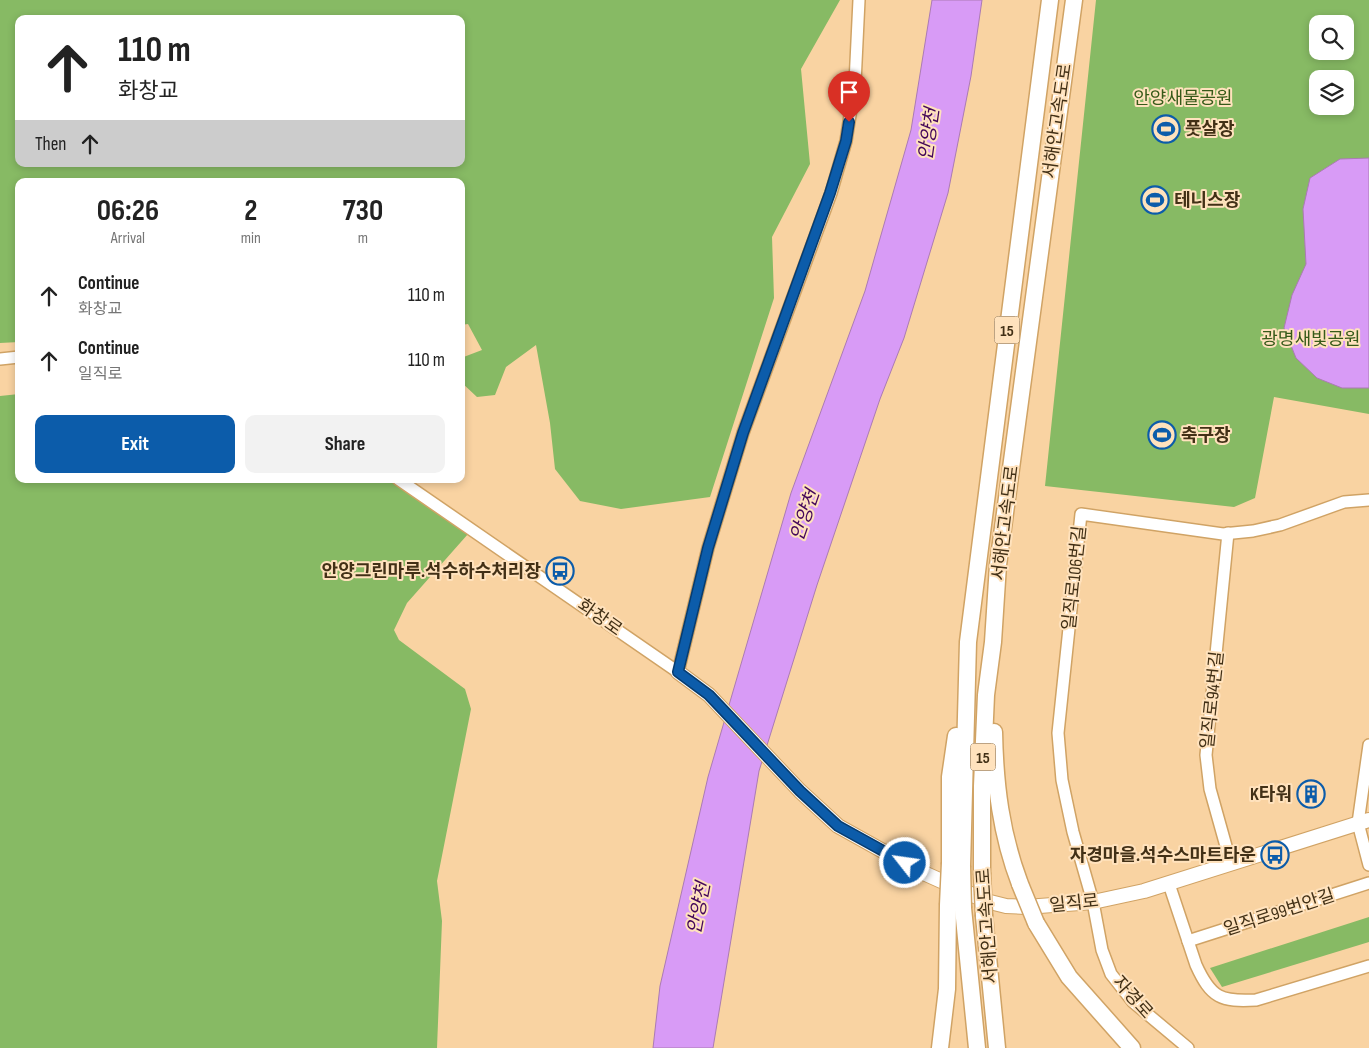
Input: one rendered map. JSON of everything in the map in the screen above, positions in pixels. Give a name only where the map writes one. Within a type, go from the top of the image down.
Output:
[{"type":"highway","name":"서해안고속도로","points":[[976,1048],[956,906],[956,864],[968,642],[1050,0]]},
{"type":"highway","name":"서해안고속도로","points":[[997,1048],[984,916],[982,873],[982,777],[986,695],[993,642],[998,565],[1074,0]]},
{"type":"highway","points":[[993,642],[996,782],[1002,824],[1011,860],[1036,923],[1069,978],[1120,1048]]},
{"type":"highway","points":[[940,1048],[956,906]]},
{"type":"highway","points":[[1069,978],[1132,1048]]},
{"type":"main road","name":"일직로","points":[[678,672],[709,695],[800,791],[838,826],[915,876],[986,901],[1006,906],[1026,908],[1093,902],[1144,892],[1364,821]]},
{"type":"street","points":[[678,672],[708,548],[743,433],[830,193],[846,141],[855,83],[859,0]]},
{"type":"street","points":[[0,359],[15,357]]},
{"type":"street","name":"화창로","points":[[404,483],[678,672]]},
{"type":"street","name":"일직로106번길","points":[[1093,902],[1073,832],[1062,780],[1058,733],[1081,514],[1223,534],[1252,531],[1280,525],[1344,502],[1369,500]]},
{"type":"street","name":"일직로94번길","points":[[1228,533],[1206,755],[1210,789],[1231,864]]},
{"type":"street","points":[[1369,745],[1364,821],[1369,865]]},
{"type":"street","name":"일직로99번안길","points":[[1188,941],[1369,883]]},
{"type":"street","points":[[1169,884],[1201,977],[1220,998],[1240,1001],[1256,1000],[1369,966]]},
{"type":"street","name":"자경로","points":[[1093,902],[1102,950],[1111,974],[1133,1002],[1188,1048]]},
{"type":"green space","points":[[0,0],[840,0],[801,69],[810,164],[772,237],[774,298],[710,497],[621,509],[580,501],[555,469],[550,423],[536,345],[506,367],[495,395],[477,397],[465,386],[465,356],[482,350],[468,324],[465,324],[465,178],[15,178],[15,342],[0,343]]},
{"type":"green space","name":"안양새물공원","points":[[1096,0],[1369,0],[1369,414],[1274,397],[1255,498],[1234,507],[1045,486]]},
{"type":"green space","points":[[15,394],[15,483],[400,483],[468,534],[407,603],[394,630],[399,640],[465,689],[471,709],[437,881],[442,921],[437,1048],[0,1048],[0,396]]},
{"type":"green space","points":[[1369,917],[1369,942],[1222,987],[1210,968]]},
{"type":"water","name":"안양천","points":[[932,0],[982,0],[971,76],[948,193],[904,338],[880,399],[817,585],[759,771],[713,1048],[653,1048],[660,986],[708,777],[791,493],[865,291],[911,130]]},
{"type":"water","points":[[1369,158],[1369,388],[1342,388],[1317,378],[1296,358],[1284,328],[1292,295],[1306,264],[1303,209],[1310,178],[1340,159]]},
{"type":"place","name":"풋살장","points":[[1166,129]]},
{"type":"place","name":"테니스장","points":[[1155,200]]},
{"type":"place","name":"축구장","points":[[1162,435]]},
{"type":"place","name":"안양그린마루.석수하수처리장","points":[[560,571]]},
{"type":"place","name":"K타워","points":[[1311,794]]},
{"type":"place","name":"자경마을.석수스마트타운","points":[[1275,855]]},
{"type":"route","points":[[849,122],[846,141],[830,193],[743,433],[708,548],[678,672],[709,695],[800,791],[838,826],[905,863]]},
{"type":"park label","name":"광명새빛공원","points":[[1311,339]]}]
